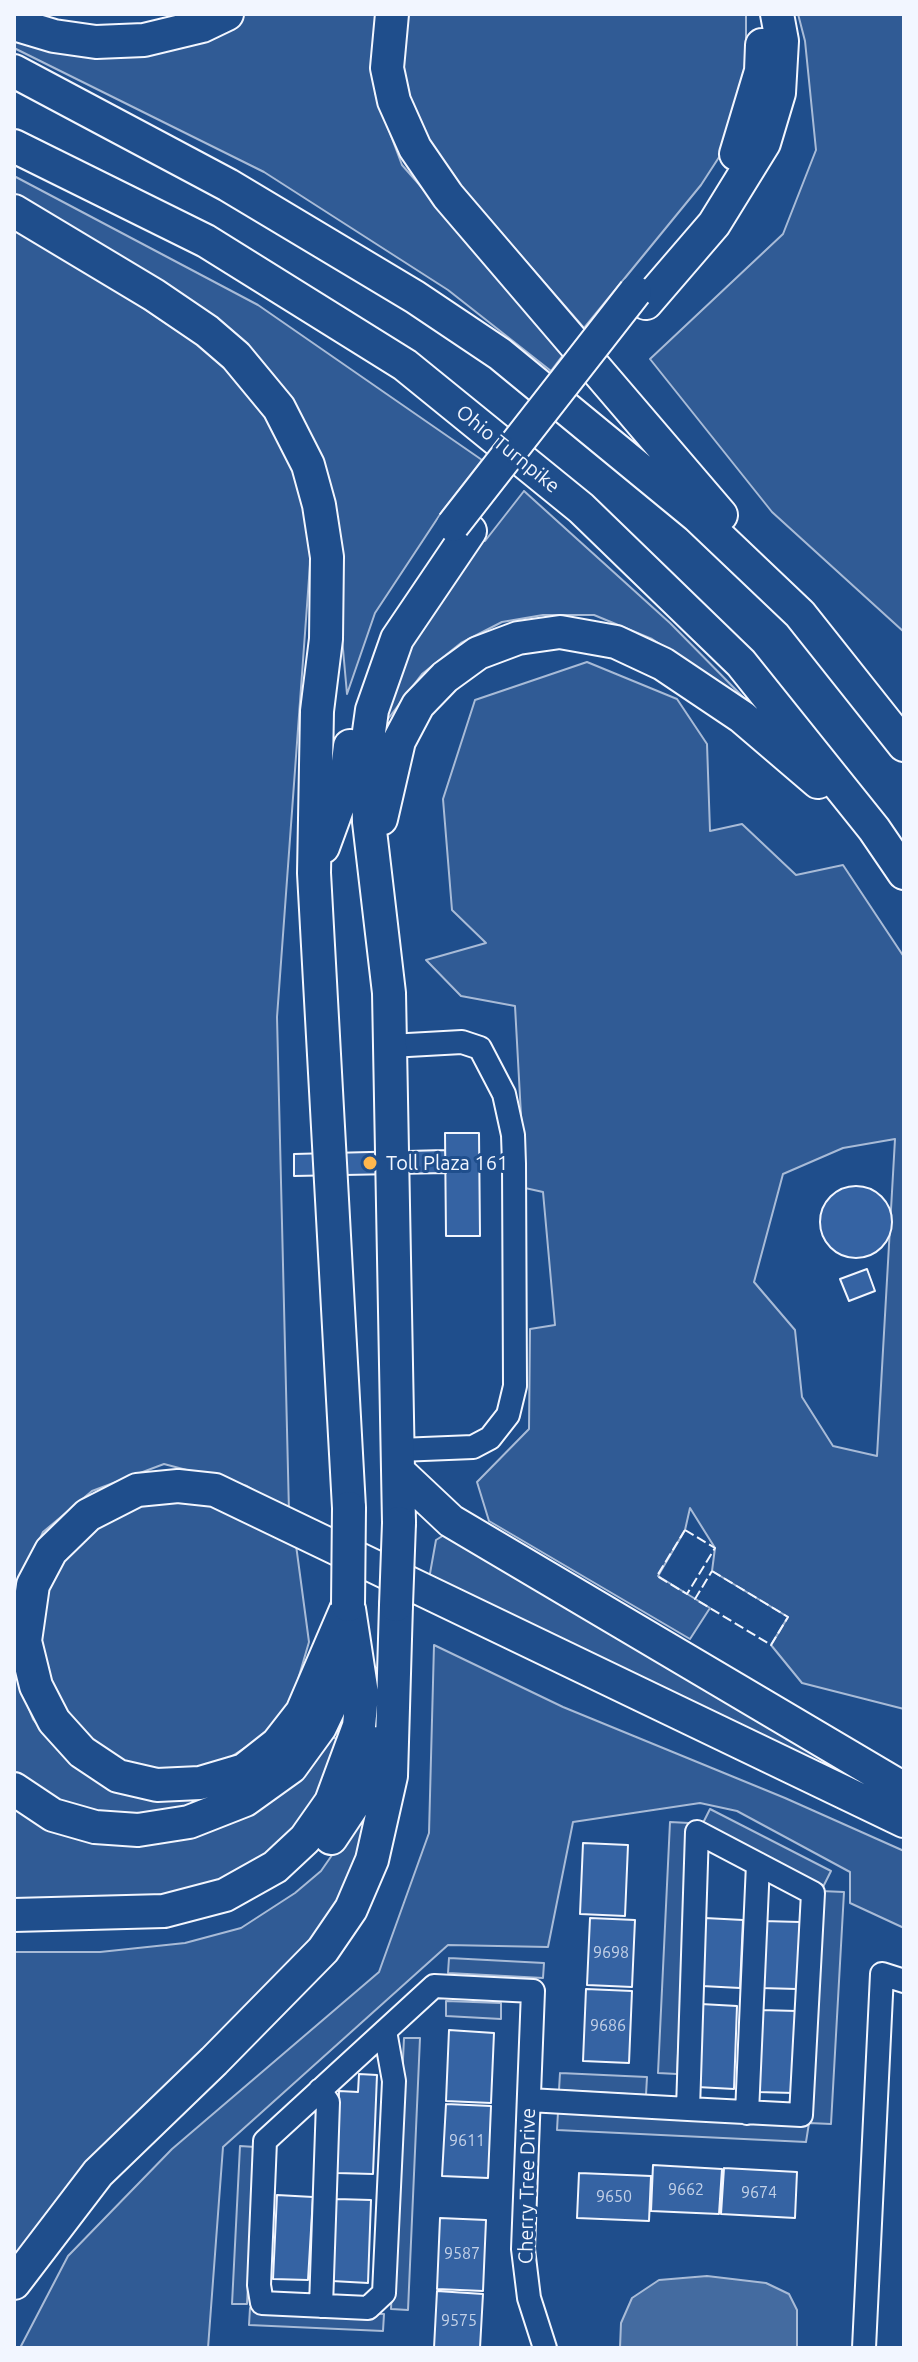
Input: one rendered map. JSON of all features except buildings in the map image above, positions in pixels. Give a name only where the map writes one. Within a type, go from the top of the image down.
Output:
[{"type":"highway","points":[[14,24],[54,36],[96,42],[144,40],[202,26],[227,14]]},
{"type":"highway","points":[[392,14],[387,68],[394,101],[415,148],[448,196],[764,564],[904,745]]},
{"type":"highway","points":[[314,873],[345,787],[356,699],[389,620],[641,297],[740,147],[761,71],[758,14]]},
{"type":"highway","points":[[641,297],[714,224],[764,143],[779,93],[782,41],[777,14]]},
{"type":"highway","points":[[14,71],[228,185],[415,297],[500,354],[697,516],[800,614]]},
{"type":"highway","name":"Ohio Turnpike","points":[[14,146],[206,241],[405,365],[581,508],[741,663],[874,829],[904,873]]},
{"type":"highway","points":[[14,211],[207,331],[236,356],[279,408],[308,465],[319,505],[327,557],[326,639],[317,711],[314,873],[349,1508],[348,1605],[342,1681],[333,1706],[291,1767],[245,1800],[189,1822],[138,1830],[95,1827],[53,1815],[14,1789]]},
{"type":"highway","points":[[14,2283],[98,2173],[323,1950],[351,1909],[372,1860],[391,1776],[400,1462],[389,993],[366,781],[372,710],[397,639],[461,528]]},
{"type":"highway","points":[[374,862],[388,779],[399,741],[418,705],[445,677],[478,653],[518,638],[560,632],[616,642],[663,664],[742,717],[874,829]]},
{"type":"highway","points":[[400,1462],[451,1521],[904,1789]]},
{"type":"highway","points":[[348,1605],[302,1712],[277,1744],[244,1770],[200,1783],[157,1785],[118,1776],[82,1752],[54,1721],[36,1686],[25,1641],[33,1585],[51,1551],[88,1515],[137,1490],[178,1486],[215,1490],[904,1821]]},
{"type":"highway","points":[[14,1915],[164,1911],[225,1895],[275,1867],[305,1839],[331,1802],[359,1726],[362,1694],[348,1605]]},
{"type":"highway","points":[[14,1935],[185,1926],[252,1902],[299,1873],[338,1830],[357,1799],[394,1650]]},
{"type":"street","points":[[390,1046],[462,1042],[480,1048],[504,1094],[513,1135],[514,1164],[515,1386],[508,1415],[490,1438],[473,1447],[400,1462]]},
{"type":"street","points":[[529,2100],[747,2113],[801,2115],[813,1893],[697,1832],[688,2109]]},
{"type":"street","points":[[747,2113],[758,1864]]},
{"type":"street","points":[[864,2348],[882,1974],[904,1981]]},
{"type":"street","name":"Cherry Tree Drive","points":[[385,2031],[434,1986],[533,1991],[523,2249],[529,2298],[545,2348]]},
{"type":"street","points":[[385,2031],[394,2081],[384,2293],[368,2308],[262,2303],[259,2285],[265,2141],[385,2031]]},
{"type":"street","points":[[320,2090],[328,2102],[321,2306]]},
{"type":"shaded area","points":[[244,14],[380,14],[375,93],[402,165],[566,351],[551,371],[448,290],[264,172],[14,48],[14,32],[193,39]]},
{"type":"shaded area","points":[[402,14],[746,14],[746,61],[736,131],[701,185],[584,328],[417,136],[395,43]]},
{"type":"shaded area","points":[[798,14],[904,14],[904,632],[772,512],[650,359],[783,234],[816,150],[805,41]]},
{"type":"shaded area","points":[[14,176],[258,305],[482,460],[443,510],[375,613],[347,694],[335,560],[334,497],[290,403],[14,198]]},
{"type":"shaded area","points":[[14,229],[110,286],[209,352],[244,388],[298,463],[312,537],[277,1017],[289,1512],[247,1486],[164,1464],[92,1491],[43,1532],[14,1597]]},
{"type":"shaded area","points":[[524,491],[670,623],[745,699],[652,639],[594,615],[543,615],[502,622],[461,643],[422,674],[388,719],[389,698],[420,620],[479,537],[485,541]]},
{"type":"shaded area","points":[[587,662],[677,699],[707,744],[710,831],[742,824],[796,875],[843,865],[904,957],[904,1709],[802,1683],[771,1645],[788,1617],[712,1571],[715,1548],[690,1508],[685,1530],[658,1576],[710,1608],[690,1639],[489,1521],[477,1482],[529,1429],[530,1329],[555,1325],[543,1192],[525,1188],[515,1006],[461,996],[426,960],[486,943],[452,910],[443,799],[475,700]],"holes":[[[895,1139],[877,1456],[833,1446],[802,1397],[795,1330],[754,1282],[783,1174],[843,1148]]]},
{"type":"shaded area","points":[[140,1500],[200,1500],[296,1545],[309,1642],[292,1700],[263,1736],[223,1762],[189,1770],[140,1768],[102,1750],[65,1724],[41,1673],[38,1602],[66,1542]]},
{"type":"shaded area","points":[[444,1535],[864,1776],[889,1804],[429,1579],[436,1540]]},
{"type":"shaded area","points":[[434,1645],[563,1707],[785,1798],[904,1851],[904,1928],[850,1903],[850,1872],[737,1811],[700,1803],[573,1822],[548,1947],[448,1945],[223,2147],[208,2348],[20,2348],[68,2256],[172,2149],[379,1972],[429,1833]]},
{"type":"shaded area","points":[[14,1671],[33,1719],[60,1752],[89,1776],[237,1789],[178,1814],[90,1816],[14,1778]]},
{"type":"shaded area","points":[[323,1735],[342,1740],[324,1787],[290,1833],[253,1868],[193,1891],[102,1901],[14,1900],[14,1800],[161,1839]]},
{"type":"shaded area","points":[[372,1771],[373,1825],[331,1913],[277,1989],[14,2263],[14,1952],[100,1952],[185,1943],[241,1928],[295,1893],[321,1871],[348,1832]]},
{"type":"shaded area","points":[[710,1809],[831,1871],[823,1887],[702,1825]]},
{"type":"shaded area","points":[[670,1822],[689,1823],[677,2074],[658,2073]]},
{"type":"shaded area","points":[[821,1891],[844,1892],[831,2124],[809,2123],[806,2142],[557,2130],[558,2112],[808,2122]]},
{"type":"shaded area","points":[[449,1958],[544,1963],[543,1978],[448,1973]]},
{"type":"shaded area","points":[[446,2001],[501,2003],[501,2019],[446,2016]]},
{"type":"shaded area","points":[[404,2038],[420,2038],[408,2310],[391,2309]]},
{"type":"shaded area","points":[[560,2073],[647,2077],[646,2095],[559,2090]]},
{"type":"shaded area","points":[[240,2146],[255,2147],[247,2304],[232,2304]]},
{"type":"shaded area","points":[[707,2276],[766,2283],[789,2294],[797,2310],[797,2348],[620,2348],[621,2323],[632,2298],[659,2280]]},
{"type":"shaded area","points":[[250,2308],[384,2314],[383,2331],[249,2325]]},
{"type":"fence","points":[[685,1530],[715,1548],[687,1594],[657,1576],[685,1530]]},
{"type":"fence","points":[[712,1571],[788,1617],[771,1645],[695,1599],[712,1571]]},
{"type":"place","name":"Toll Plaza 161","points":[[370,1163]]}]
